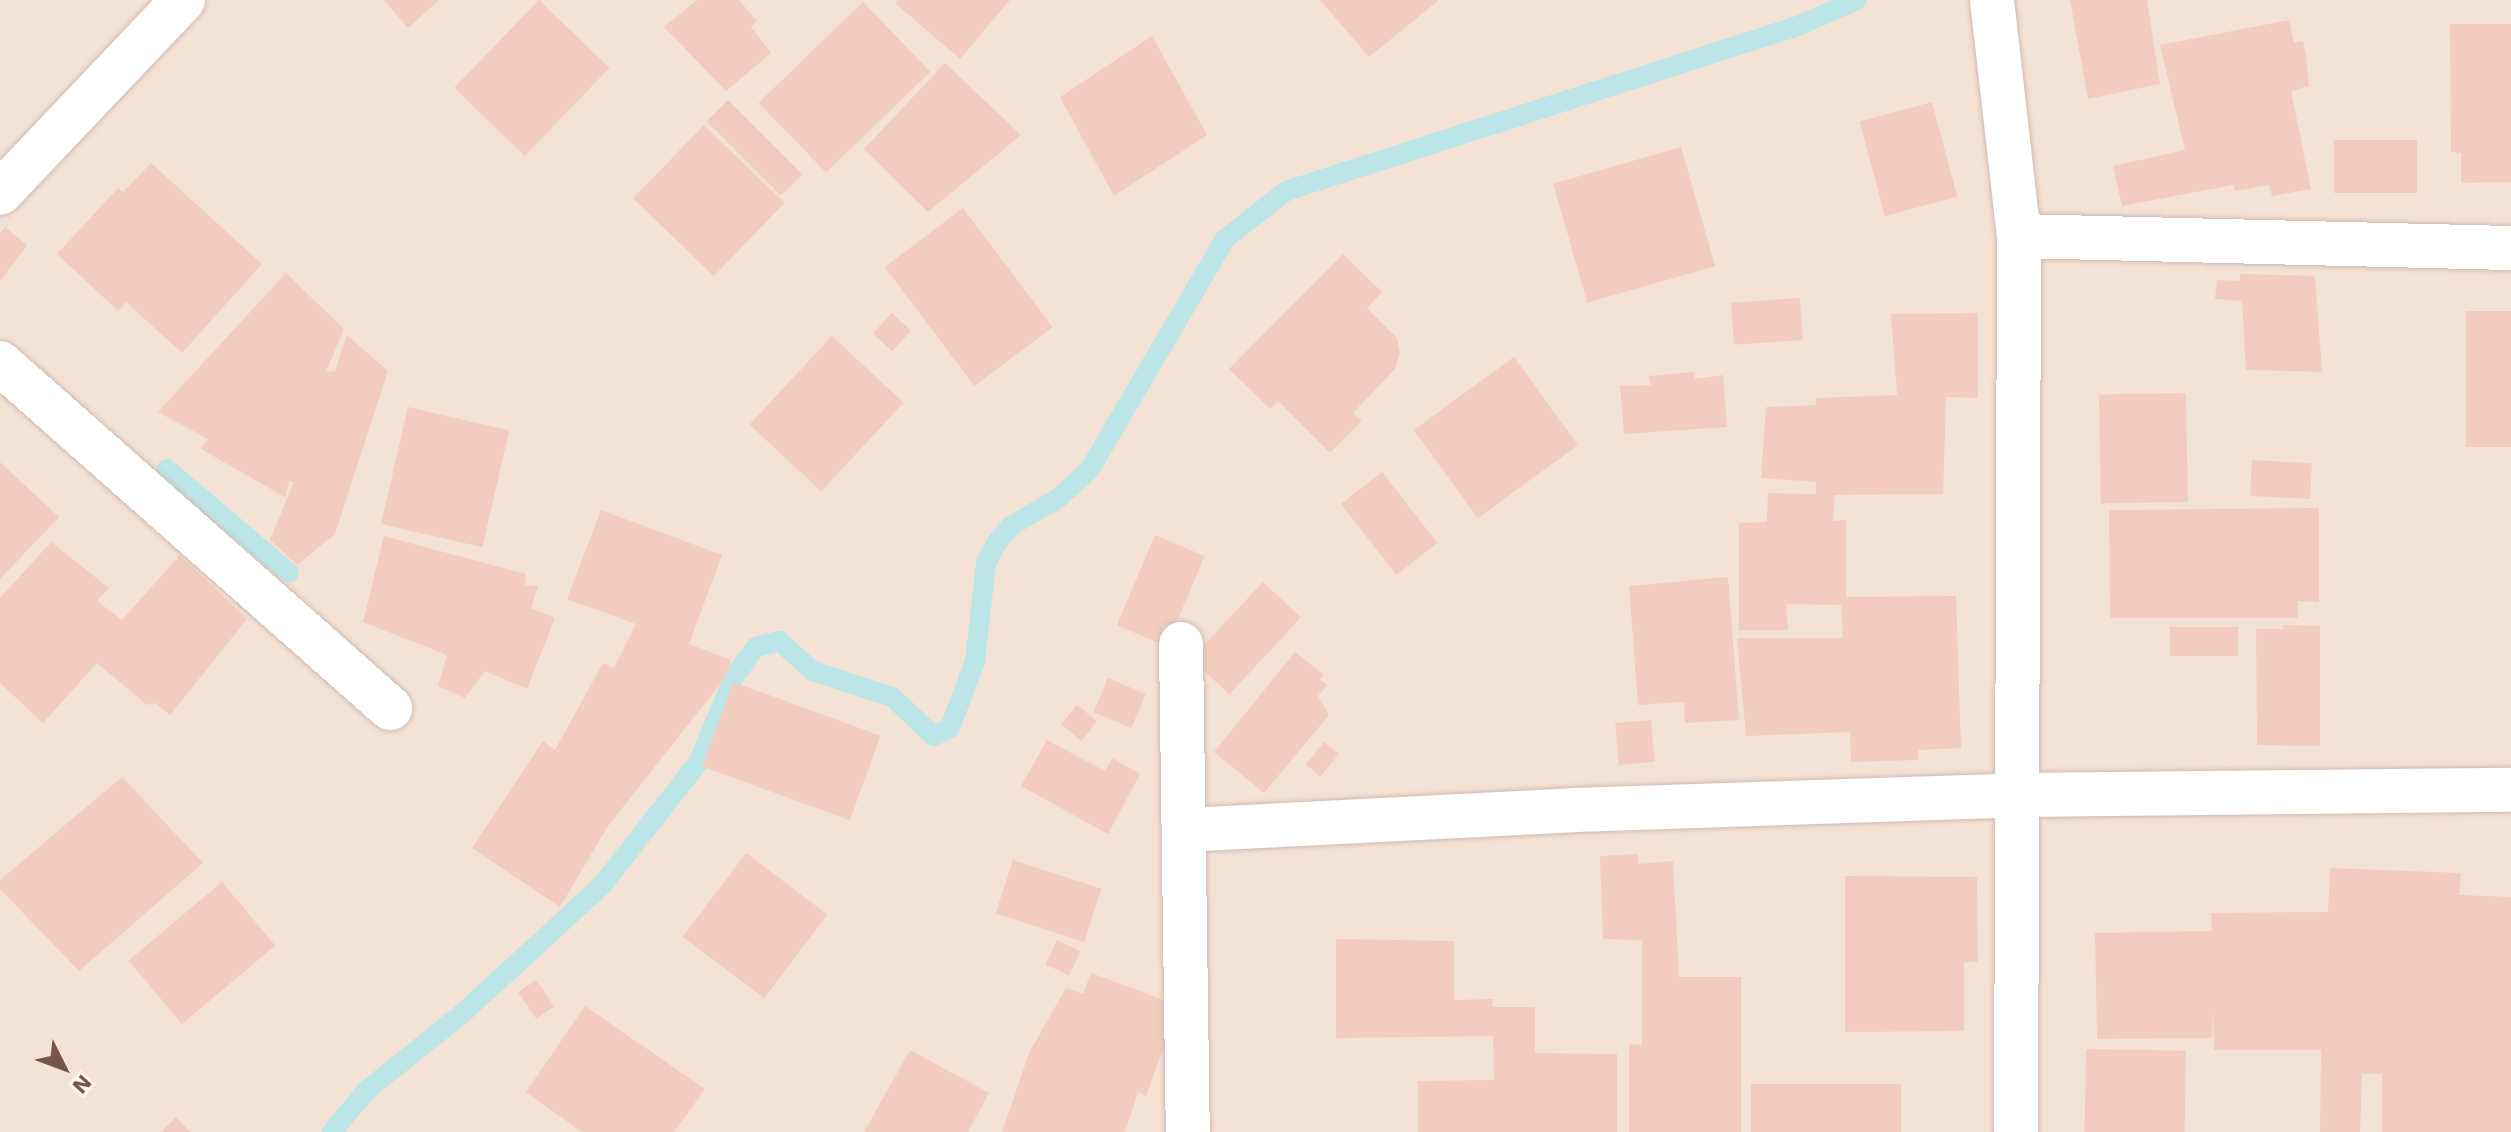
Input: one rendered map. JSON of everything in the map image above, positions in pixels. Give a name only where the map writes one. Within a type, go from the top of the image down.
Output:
[{"type":"street","points":[[0,193],[183,0]]},
{"type":"street","points":[[1992,0],[2019,236],[2020,795],[2016,1132]]},
{"type":"street","points":[[2019,236],[2511,248]]},
{"type":"street","points":[[0,363],[390,708]]},
{"type":"street","points":[[1181,644],[1188,1132]]},
{"type":"street","points":[[1184,830],[1575,810],[2020,795],[2511,790]]},
{"type":"shaded area","points":[[0,0],[2511,0],[2511,1132],[0,1132]]},
{"type":"building","points":[[384,0],[439,0],[408,28]]},
{"type":"building","points":[[539,0],[609,68],[525,156],[454,88]]},
{"type":"building","points":[[697,0],[739,0],[757,21],[751,27],[771,53],[726,91],[664,27]]},
{"type":"building","points":[[898,0],[1010,0],[960,59],[895,3]]},
{"type":"building","points":[[1320,0],[1439,0],[1369,57]]},
{"type":"building","points":[[2070,0],[2147,0],[2160,84],[2088,99]]},
{"type":"building","points":[[863,2],[930,72],[826,173],[759,103]]},
{"type":"building","points":[[2289,20],[2294,43],[2303,41],[2306,55],[2309,86],[2291,91],[2311,189],[2272,196],[2269,185],[2235,191],[2233,185],[2122,206],[2113,166],[2185,150],[2160,45]]},
{"type":"building","points":[[2450,24],[2511,24],[2511,182],[2461,183],[2461,153],[2451,152]]},
{"type":"building","points":[[1152,36],[1207,135],[1114,196],[1060,97]]},
{"type":"building","points":[[945,63],[1021,135],[928,212],[864,149]]},
{"type":"building","points":[[728,100],[802,174],[781,195],[707,121]]},
{"type":"building","points":[[1932,102],[1957,197],[1885,216],[1860,121]]},
{"type":"building","points":[[704,125],[785,203],[714,276],[633,198]]},
{"type":"building","points":[[2334,140],[2417,140],[2417,193],[2334,193]]},
{"type":"building","points":[[1681,147],[1715,266],[1587,303],[1553,184]]},
{"type":"building","points":[[151,163],[262,264],[182,353],[126,302],[118,311],[57,254],[118,188],[123,192]]},
{"type":"building","points":[[963,208],[1053,327],[974,386],[885,267]]},
{"type":"building","points":[[5,227],[27,245],[0,282],[0,233]]},
{"type":"building","points":[[1343,254],[1382,292],[1367,308],[1397,338],[1400,353],[1395,369],[1353,413],[1362,421],[1330,453],[1278,401],[1270,409],[1229,369]]},
{"type":"building","points":[[286,273],[344,329],[326,372],[335,371],[347,335],[388,371],[335,534],[297,565],[270,540],[294,482],[289,481],[285,497],[201,449],[208,439],[158,412]]},
{"type":"building","points":[[2240,274],[2315,276],[2322,372],[2246,370],[2242,301],[2215,299],[2217,280],[2240,281]]},
{"type":"building","points":[[1800,298],[1803,340],[1734,345],[1731,303]]},
{"type":"building","points":[[2466,311],[2511,311],[2511,447],[2466,447]]},
{"type":"building","points":[[892,313],[911,331],[892,351],[873,333]]},
{"type":"building","points":[[1978,313],[1978,398],[1946,397],[1943,494],[1835,495],[1833,521],[1846,520],[1846,597],[1956,596],[1961,748],[1918,750],[1918,760],[1851,762],[1850,732],[1746,736],[1737,638],[1843,638],[1841,605],[1786,604],[1788,630],[1739,630],[1739,523],[1767,522],[1768,493],[1816,494],[1816,482],[1761,478],[1766,407],[1816,405],[1816,398],[1897,395],[1891,314]]},
{"type":"building","points":[[832,336],[904,403],[821,491],[749,424]]},
{"type":"building","points":[[1514,357],[1578,445],[1478,518],[1414,430]]},
{"type":"building","points":[[1694,372],[1695,379],[1723,375],[1727,427],[1624,434],[1620,386],[1651,385],[1649,376]]},
{"type":"building","points":[[2186,393],[2188,502],[2101,504],[2099,395]]},
{"type":"building","points":[[408,407],[509,430],[482,547],[381,524]]},
{"type":"building","points":[[2252,460],[2312,463],[2310,499],[2250,496]]},
{"type":"building","points":[[0,462],[59,517],[0,579]]},
{"type":"building","points":[[1382,472],[1437,543],[1396,575],[1341,504]]},
{"type":"building","points":[[2319,508],[2319,602],[2298,601],[2298,618],[2110,618],[2109,510]]},
{"type":"building","points":[[601,510],[722,555],[689,644],[731,660],[725,678],[608,826],[560,907],[472,848],[543,741],[555,750],[603,663],[614,668],[636,624],[567,599]]},
{"type":"building","points":[[1155,535],[1205,556],[1166,646],[1117,625]]},
{"type":"building","points":[[384,536],[526,574],[525,585],[538,586],[531,608],[555,618],[527,689],[485,671],[465,698],[438,686],[447,655],[363,622]]},
{"type":"building","points":[[51,542],[109,588],[97,601],[122,620],[180,555],[247,619],[170,715],[155,703],[147,705],[97,663],[43,723],[0,683],[0,598]]},
{"type":"building","points":[[1728,577],[1739,720],[1685,723],[1684,702],[1638,705],[1629,586]]},
{"type":"building","points":[[1263,582],[1301,617],[1229,694],[1191,659]]},
{"type":"building","points":[[2282,625],[2320,626],[2320,746],[2257,745],[2256,629],[2283,629]]},
{"type":"building","points":[[2170,627],[2238,627],[2238,656],[2170,656]]},
{"type":"building","points":[[1295,652],[1324,675],[1320,679],[1327,685],[1318,696],[1329,715],[1264,793],[1214,752]]},
{"type":"building","points":[[1108,678],[1146,694],[1131,728],[1094,712]]},
{"type":"building","points":[[733,682],[881,736],[850,820],[702,767]]},
{"type":"building","points":[[1077,705],[1097,721],[1081,741],[1061,724]]},
{"type":"building","points":[[1651,720],[1655,762],[1619,765],[1615,723]]},
{"type":"building","points":[[1047,740],[1105,771],[1112,758],[1140,774],[1108,834],[1021,786]]},
{"type":"building","points":[[1324,742],[1339,754],[1321,776],[1306,765]]},
{"type":"building","points":[[122,777],[203,863],[79,971],[0,889],[0,880]]},
{"type":"building","points":[[746,853],[827,914],[764,998],[683,937]]},
{"type":"building","points":[[1638,854],[1638,864],[1673,861],[1679,977],[1741,977],[1741,1132],[1629,1132],[1629,1044],[1642,1045],[1642,940],[1603,939],[1600,856]]},
{"type":"building","points":[[1013,860],[1101,889],[1084,942],[996,913]]},
{"type":"building","points":[[2330,868],[2461,873],[2459,895],[2511,897],[2511,1132],[2382,1132],[2382,1074],[2362,1074],[2360,1132],[2320,1132],[2321,1050],[2214,1050],[2213,1011],[2212,1038],[2097,1039],[2095,933],[2212,931],[2211,913],[2328,912]]},
{"type":"building","points":[[1845,876],[1977,877],[1978,962],[1964,962],[1964,1031],[1845,1032]]},
{"type":"building","points":[[222,882],[275,946],[182,1024],[129,960]]},
{"type":"building","points":[[1336,939],[1454,941],[1454,1000],[1493,999],[1492,1007],[1535,1007],[1535,1053],[1617,1054],[1617,1132],[1418,1132],[1418,1081],[1494,1080],[1493,1036],[1336,1038]]},
{"type":"building","points":[[1057,940],[1081,951],[1069,975],[1046,964]]},
{"type":"building","points":[[1091,973],[1169,1002],[1164,1012],[1172,1024],[1146,1096],[1138,1092],[1125,1132],[1002,1132],[1029,1053],[1066,988],[1083,994]]},
{"type":"building","points":[[536,980],[554,1006],[536,1019],[518,993]]},
{"type":"building","points":[[585,1006],[705,1089],[674,1132],[582,1132],[526,1092]]},
{"type":"building","points":[[2086,1049],[2186,1051],[2185,1132],[2085,1132]]},
{"type":"building","points":[[910,1050],[989,1093],[968,1132],[864,1132]]},
{"type":"building","points":[[1751,1084],[1901,1084],[1901,1132],[1751,1132]]},
{"type":"building","points":[[176,1117],[190,1132],[161,1132]]},
{"type":"waterway","points":[[332,1132],[367,1090],[464,1012],[603,884],[698,763],[734,677],[756,647],[779,641],[813,671],[892,697],[934,736],[950,728],[975,661],[986,563],[997,542],[1011,526],[1060,497],[1090,469],[1225,239],[1286,191],[1798,26],[1856,0]]},
{"type":"waterway","points":[[167,469],[289,573]]}]
